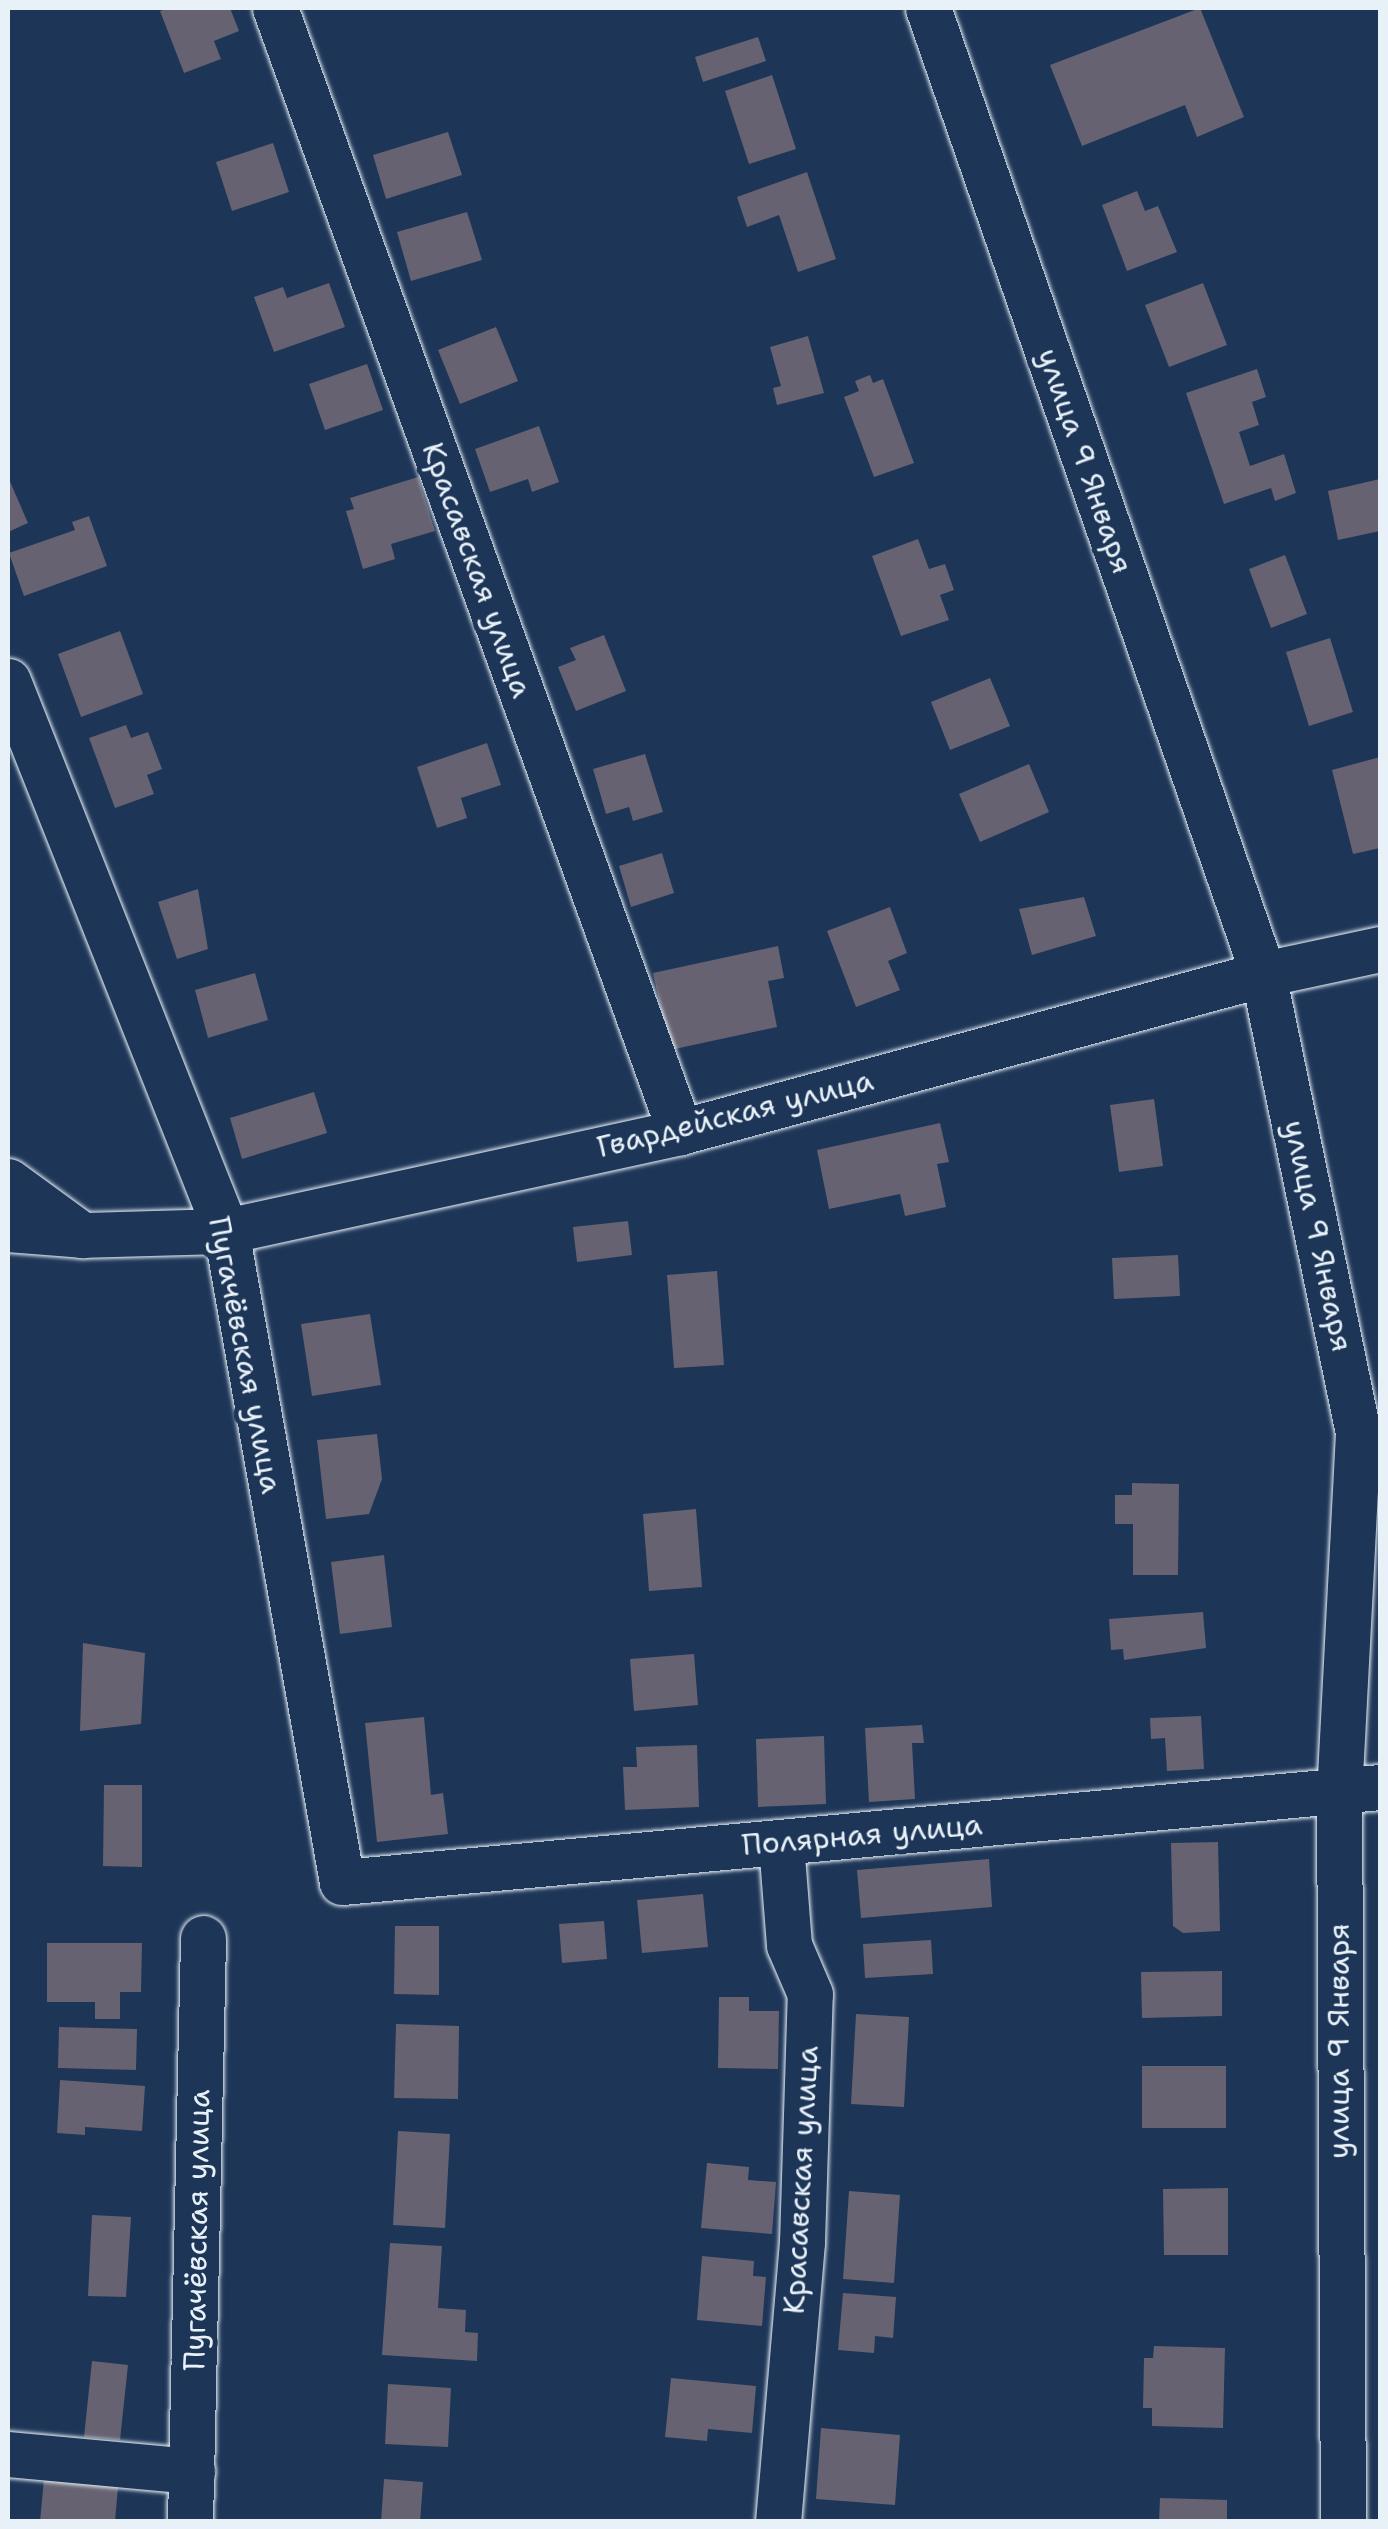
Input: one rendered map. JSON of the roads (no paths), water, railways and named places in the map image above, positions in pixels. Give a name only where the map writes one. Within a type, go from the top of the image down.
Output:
[{"type":"street","name":"Красавская улица","points":[[274,8],[680,1132]]},
{"type":"street","name":"улица 9 Января","points":[[928,8],[1263,974],[1358,1433],[1360,1789],[1343,2522]]},
{"type":"street","name":"Пугачёвская улица","points":[[8,681],[226,1230],[342,1882]]},
{"type":"street","name":"Гвардейская улица","points":[[82,1235],[226,1230],[680,1132],[1263,974],[1380,949]]},
{"type":"street","points":[[8,1181],[82,1235]]},
{"type":"street","points":[[8,1229],[82,1235]]},
{"type":"street","points":[[8,1249],[82,1235]]},
{"type":"street","name":"Полярная улица","points":[[342,1882],[1360,1789]]},
{"type":"street","name":"Красавская улица","points":[[778,2522],[802,2242],[810,1994],[789,1945],[781,1842]]},
{"type":"street","name":"Пугачёвская улица","points":[[190,2522],[203,1938]]},
{"type":"street","points":[[8,2454],[192,2472]]}]
